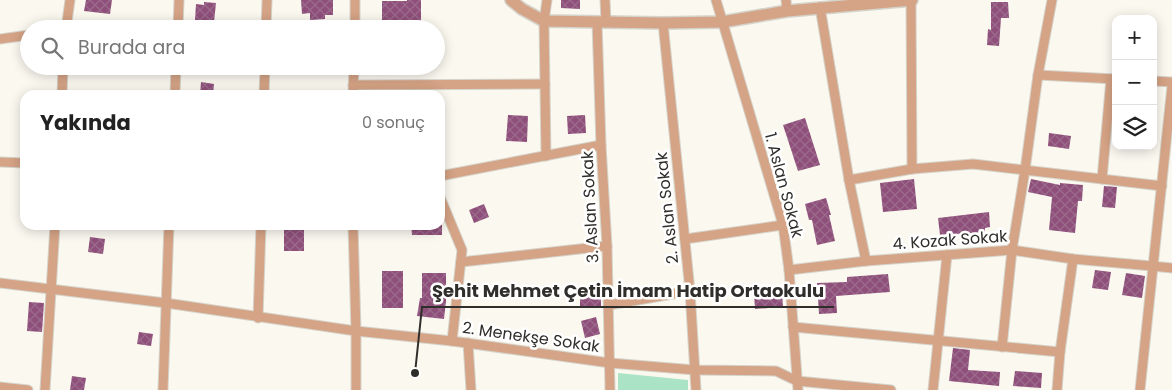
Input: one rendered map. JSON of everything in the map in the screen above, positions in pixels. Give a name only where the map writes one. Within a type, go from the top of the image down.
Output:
[{"type":"street","points":[[67,20],[70,0]]},
{"type":"street","points":[[178,0],[178,20]]},
{"type":"street","points":[[266,20],[267,0]]},
{"type":"street","points":[[355,0],[355,20]]},
{"type":"street","points":[[511,0],[522,9],[544,21],[663,23],[722,22],[787,5],[820,7],[858,2],[912,0],[912,169]]},
{"type":"street","points":[[546,156],[544,21],[547,0]]},
{"type":"street","name":"3. Aslan Sokak","points":[[605,0],[602,22],[601,145],[607,246],[610,390]]},
{"type":"street","name":"1. Aslan Sokak","points":[[716,0],[783,225],[789,270],[798,386]]},
{"type":"street","points":[[1002,347],[1012,250],[1026,170],[1038,75],[1052,0]]},
{"type":"street","points":[[820,7],[849,180],[866,261]]},
{"type":"street","name":"2. Aslan Sokak","points":[[663,23],[690,290],[696,390]]},
{"type":"street","points":[[0,39],[20,36]]},
{"type":"street","points":[[62,90],[63,75]]},
{"type":"street","points":[[175,90],[176,75]]},
{"type":"street","points":[[264,90],[265,75]]},
{"type":"street","points":[[353,90],[354,75]]},
{"type":"street","points":[[1038,75],[1112,79]]},
{"type":"street","points":[[1140,390],[1172,84],[1157,82]]},
{"type":"street","points":[[353,85],[545,84]]},
{"type":"street","points":[[1102,180],[1112,88]]},
{"type":"street","points":[[445,175],[601,145]]},
{"type":"street","points":[[0,162],[20,163]]},
{"type":"street","points":[[849,180],[912,169],[973,164],[1162,186]]},
{"type":"street","points":[[445,209],[462,250],[452,340]]},
{"type":"street","points":[[685,239],[783,225]]},
{"type":"street","points":[[45,390],[55,230]]},
{"type":"street","points":[[163,390],[169,230]]},
{"type":"street","points":[[258,318],[261,230]]},
{"type":"street","points":[[354,230],[356,390]]},
{"type":"street","points":[[461,262],[607,246]]},
{"type":"street","name":"4. Kozak Sokak","points":[[789,270],[866,261],[1012,250],[1072,260],[1172,268]]},
{"type":"street","points":[[932,390],[947,255]]},
{"type":"street","points":[[1056,390],[1072,260]]},
{"type":"street","name":"2. Menekşe Sokak","points":[[0,283],[356,331],[452,340],[610,363],[694,370],[776,371],[798,386],[891,390]]},
{"type":"street","points":[[609,305],[690,290]]},
{"type":"street","points":[[793,327],[1060,352]]},
{"type":"street","points":[[468,343],[471,390]]},
{"type":"street","points":[[0,387],[28,390]]},
{"type":"green space","points":[[618,373],[688,380],[688,390],[618,390]]},
{"type":"building","points":[[86,0],[112,0],[110,14],[84,11]]},
{"type":"building","points":[[301,0],[333,0],[333,15],[325,15],[325,19],[310,20],[310,13],[302,14]]},
{"type":"building","points":[[421,0],[421,20],[382,20],[382,1]]},
{"type":"building","points":[[561,0],[580,0],[580,9],[561,8]]},
{"type":"building","points":[[204,2],[216,3],[214,20],[195,20],[196,4],[204,5]]},
{"type":"building","points":[[991,2],[1008,2],[1009,18],[1001,18],[999,46],[987,45],[988,29],[991,30]]},
{"type":"building","points":[[201,82],[214,84],[213,90],[200,90]]},
{"type":"building","points":[[508,115],[528,116],[527,142],[506,141]]},
{"type":"building","points":[[585,115],[586,133],[568,134],[567,116]]},
{"type":"building","points":[[805,118],[820,165],[798,171],[783,125]]},
{"type":"building","points":[[1049,133],[1071,136],[1069,149],[1048,146]]},
{"type":"building","points":[[914,179],[917,209],[883,212],[880,183]]},
{"type":"building","points":[[1031,179],[1060,185],[1060,183],[1083,185],[1082,201],[1078,201],[1075,233],[1049,230],[1052,197],[1028,192]]},
{"type":"building","points":[[1104,186],[1117,187],[1115,208],[1102,207]]},
{"type":"building","points":[[826,198],[835,241],[817,245],[812,220],[809,220],[805,204]]},
{"type":"building","points":[[484,204],[489,217],[474,223],[469,210]]},
{"type":"building","points":[[989,212],[990,227],[985,228],[985,232],[940,235],[938,218]]},
{"type":"building","points":[[284,230],[304,230],[304,251],[284,251]]},
{"type":"building","points":[[412,230],[442,230],[442,235],[412,235]]},
{"type":"building","points":[[90,237],[105,239],[103,254],[88,252]]},
{"type":"building","points":[[1095,270],[1111,272],[1108,290],[1092,288]]},
{"type":"building","points":[[382,271],[403,271],[403,308],[382,308]]},
{"type":"building","points":[[422,273],[446,273],[444,319],[417,316],[420,298],[422,298]]},
{"type":"building","points":[[1126,273],[1145,276],[1142,298],[1122,295]]},
{"type":"building","points":[[888,274],[890,292],[836,296],[837,313],[819,314],[817,283],[847,282],[847,277]]},
{"type":"building","points":[[782,291],[783,307],[755,309],[754,293]]},
{"type":"building","points":[[601,292],[601,306],[580,307],[580,293]]},
{"type":"building","points":[[29,302],[44,303],[42,332],[27,331]]},
{"type":"building","points":[[596,317],[600,334],[585,338],[581,321]]},
{"type":"building","points":[[139,332],[153,334],[151,346],[137,344]]},
{"type":"building","points":[[953,348],[970,350],[968,370],[1000,372],[999,386],[949,381]]},
{"type":"building","points":[[1015,371],[1042,373],[1041,388],[1013,386]]},
{"type":"building","points":[[72,376],[86,378],[84,390],[70,390]]},
{"type":"place","name":"Şehit Mehmet Çetin İmam Hatip Ortaokulu","points":[[415,373]]}]
